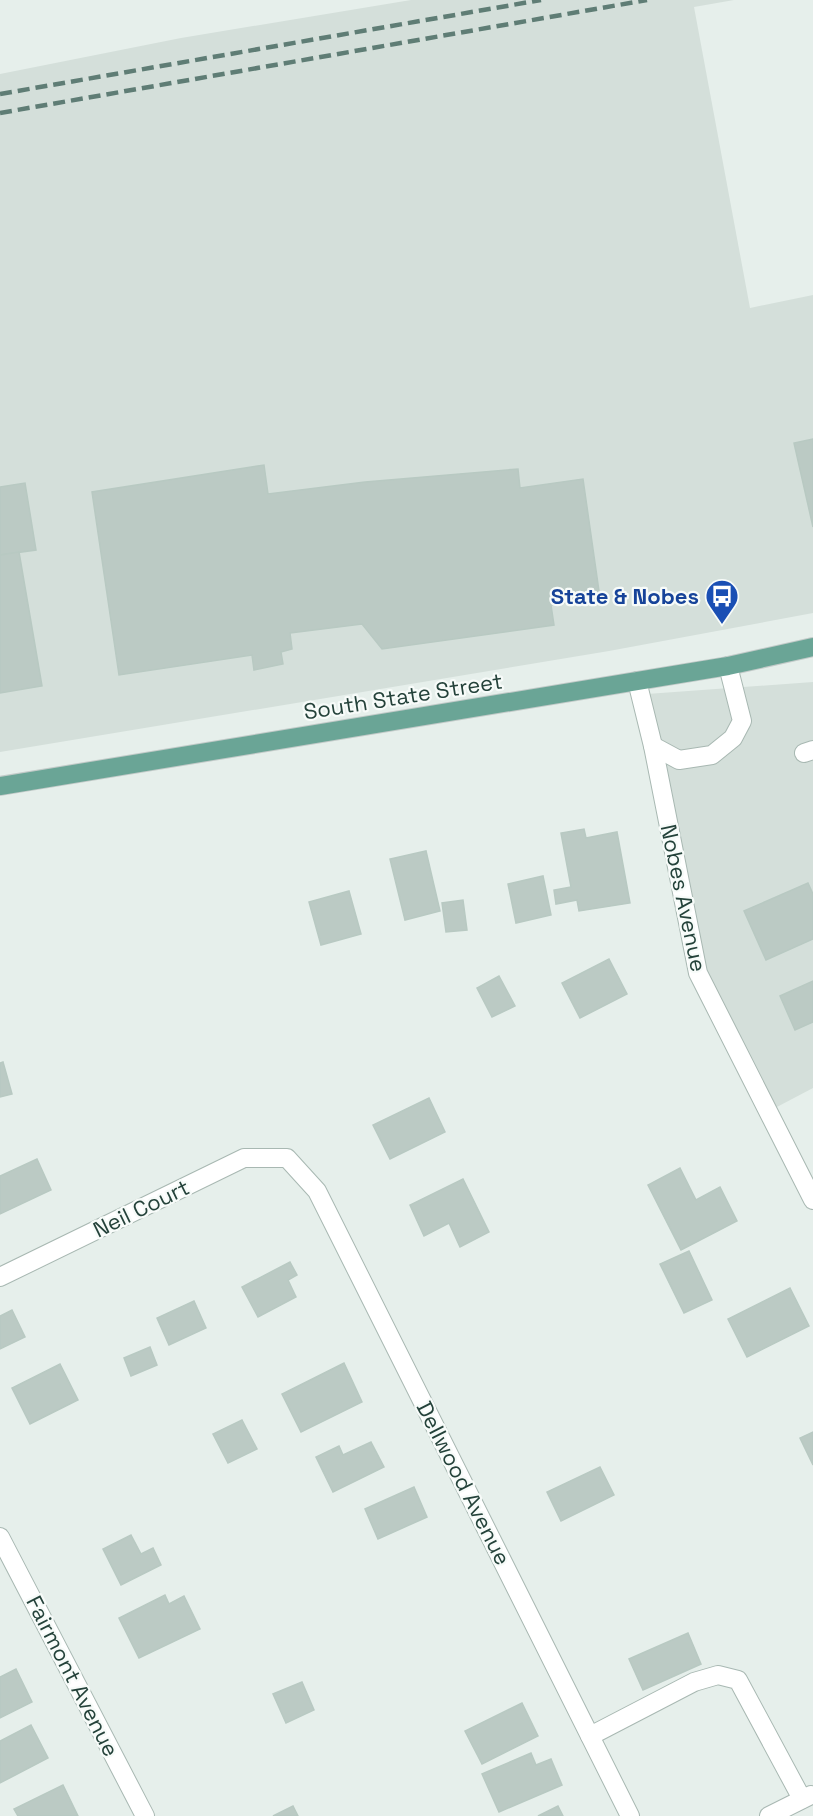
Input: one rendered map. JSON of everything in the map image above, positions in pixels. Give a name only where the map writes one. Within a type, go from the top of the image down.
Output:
[{"type":"main road","name":"South State Street","points":[[0,786],[728,666],[813,647]]},
{"type":"street","points":[[653,746],[680,760],[711,755],[733,738],[742,721],[728,666]]},
{"type":"street","name":"Nobes Avenue","points":[[637,681],[653,746],[698,973],[813,1200]]},
{"type":"street","name":"Neil Court","points":[[0,1277],[244,1158],[287,1158]]},
{"type":"street","name":"Dellwood Avenue","points":[[287,1158],[317,1191],[630,1816]]},
{"type":"street","name":"Fairmont Avenue","points":[[0,1537],[145,1816]]},
{"type":"street","points":[[590,1736],[694,1682],[718,1675],[738,1680],[808,1797],[769,1816]]},
{"type":"shaded area","points":[[411,0],[734,0],[694,7],[750,308],[813,295],[813,613],[609,651],[0,752],[0,74],[181,38]]},
{"type":"shaded area","points":[[813,682],[813,1088],[775,1108],[703,969],[647,694]]},
{"type":"building","points":[[813,439],[813,527],[794,443]]},
{"type":"building","points":[[264,465],[268,494],[365,482],[518,469],[520,488],[583,479],[600,598],[551,605],[554,625],[382,649],[362,624],[290,633],[292,649],[281,652],[283,664],[254,670],[252,655],[119,675],[92,492]]},
{"type":"building","points":[[25,483],[36,550],[0,555],[0,487]]},
{"type":"building","points":[[19,552],[42,686],[0,693],[0,555]]},
{"type":"building","points":[[584,829],[586,838],[617,832],[630,903],[579,911],[577,900],[556,904],[554,890],[571,887],[561,833]]},
{"type":"building","points":[[426,851],[440,911],[405,920],[390,859]]},
{"type":"building","points":[[543,876],[551,915],[516,923],[508,884]]},
{"type":"building","points":[[808,883],[813,894],[813,939],[766,960],[744,911]]},
{"type":"building","points":[[349,891],[361,934],[321,945],[309,902]]},
{"type":"building","points":[[463,900],[467,930],[446,932],[442,903]]},
{"type":"building","points":[[609,959],[627,994],[580,1018],[562,983]]},
{"type":"building","points":[[499,976],[515,1006],[492,1017],[477,988]]},
{"type":"building","points":[[813,981],[813,1022],[795,1030],[780,996]]},
{"type":"building","points":[[3,1062],[12,1094],[0,1097],[0,1063]]},
{"type":"building","points":[[429,1098],[445,1132],[390,1159],[373,1125]]},
{"type":"building","points":[[37,1159],[51,1190],[0,1214],[0,1176]]},
{"type":"building","points":[[680,1168],[696,1200],[720,1187],[737,1221],[681,1250],[648,1185]]},
{"type":"building","points":[[463,1179],[489,1232],[460,1247],[449,1223],[424,1236],[410,1205]]},
{"type":"building","points":[[689,1251],[712,1300],[684,1313],[660,1264]]},
{"type":"building","points":[[290,1262],[297,1275],[288,1280],[296,1297],[258,1317],[242,1287]]},
{"type":"building","points":[[790,1288],[809,1326],[747,1357],[728,1319]]},
{"type":"building","points":[[194,1301],[206,1328],[169,1345],[157,1318]]},
{"type":"building","points":[[12,1310],[25,1337],[0,1349],[0,1316]]},
{"type":"building","points":[[150,1347],[157,1365],[131,1376],[124,1358]]},
{"type":"building","points":[[344,1363],[362,1402],[301,1432],[282,1394]]},
{"type":"building","points":[[60,1364],[78,1400],[30,1424],[12,1388]]},
{"type":"building","points":[[242,1420],[257,1449],[228,1463],[213,1434]]},
{"type":"building","points":[[813,1432],[813,1465],[800,1438]]},
{"type":"building","points":[[371,1442],[384,1467],[333,1492],[316,1457],[339,1446],[343,1455]]},
{"type":"building","points":[[600,1467],[614,1495],[561,1521],[547,1492]]},
{"type":"building","points":[[414,1487],[427,1517],[378,1539],[365,1509]]},
{"type":"building","points":[[131,1535],[141,1554],[153,1548],[161,1565],[121,1585],[103,1549]]},
{"type":"building","points":[[165,1595],[169,1604],[184,1596],[200,1629],[139,1658],[119,1618]]},
{"type":"building","points":[[688,1633],[701,1664],[643,1690],[629,1659]]},
{"type":"building","points":[[16,1669],[32,1702],[0,1718],[0,1677]]},
{"type":"building","points":[[302,1682],[314,1710],[286,1723],[273,1694]]},
{"type":"building","points":[[522,1703],[538,1736],[482,1764],[465,1731]]},
{"type":"building","points":[[31,1725],[48,1758],[0,1783],[0,1741]]},
{"type":"building","points":[[531,1753],[536,1765],[551,1759],[562,1785],[499,1812],[482,1774]]},
{"type":"building","points":[[63,1785],[78,1816],[18,1816],[14,1809]]},
{"type":"building","points":[[293,1806],[298,1816],[273,1816]]},
{"type":"building","points":[[558,1806],[563,1816],[538,1816]]},
{"type":"railway","points":[[0,94],[541,0]]},
{"type":"railway","points":[[0,113],[647,0]]},
{"type":"place","name":"State & Nobes","points":[[722,625]]}]
